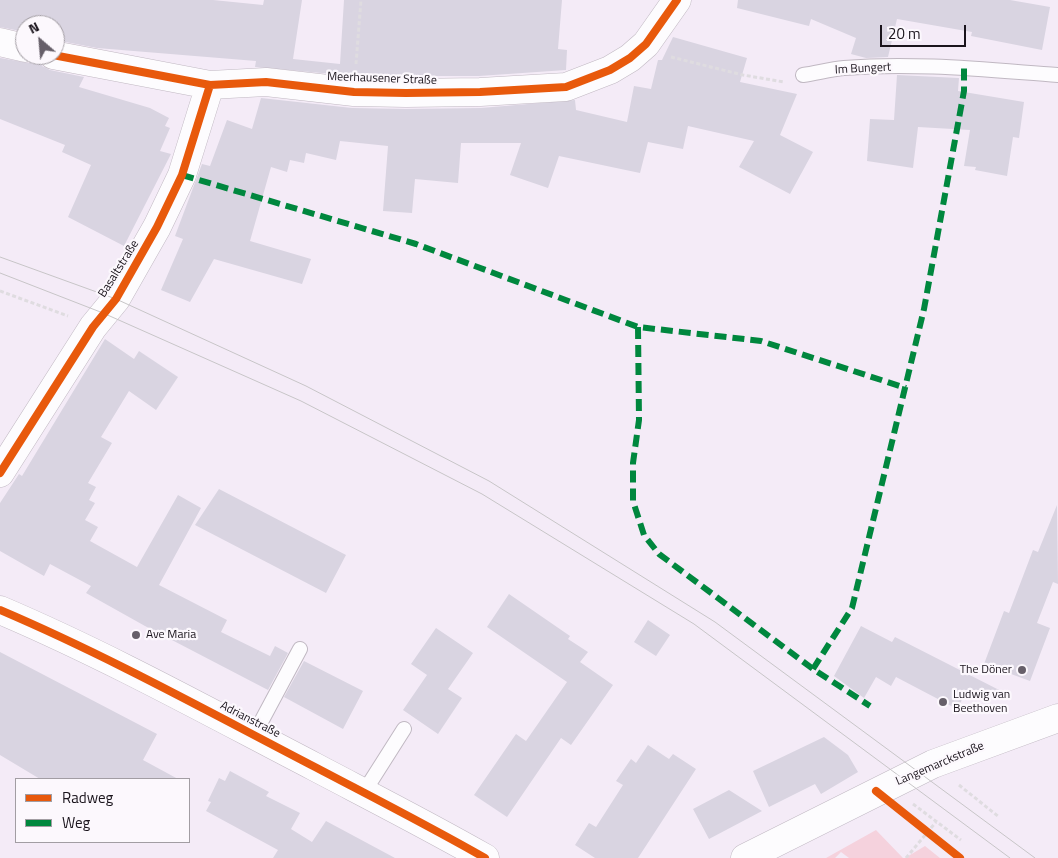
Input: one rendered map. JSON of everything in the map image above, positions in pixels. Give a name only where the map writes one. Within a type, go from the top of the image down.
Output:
[{"type":"street","name":"Meerhausener Straße","points":[[65,57],[210,85],[266,82],[354,92],[480,92],[566,87],[610,70],[630,58],[646,44],[677,0]]},
{"type":"street","points":[[0,42],[15,46]]},
{"type":"street","name":"Basaltstraße","points":[[0,474],[93,327],[116,300],[157,228],[182,175],[210,85]]},
{"type":"street","name":"Adrianstraße","points":[[0,610],[55,633],[254,734],[486,858]]},
{"type":"street","name":"Langemarckstraße","points":[[745,858],[933,764],[1058,718]]},
{"type":"lane","name":"Im Bungert","points":[[803,75],[844,68],[886,67],[964,68],[1058,75]]},
{"type":"lane","points":[[254,734],[300,649]]},
{"type":"lane","points":[[364,792],[404,729]]},
{"type":"path","points":[[354,92],[361,0]]},
{"type":"path","points":[[646,44],[662,55],[780,83],[803,75]]},
{"type":"path","points":[[0,291],[93,327]]},
{"type":"path","points":[[956,782],[999,817]]},
{"type":"path","points":[[906,858],[936,822],[961,840]]},
{"type":"shaded area","points":[[876,830],[903,858],[849,858],[841,852],[835,858],[826,858]]},
{"type":"shaded area","points":[[925,846],[940,858],[905,858]]},
{"type":"building","points":[[0,0],[213,0],[263,5],[264,0],[302,0],[293,59],[340,64],[344,0],[562,0],[558,49],[567,50],[566,70],[479,76],[355,76],[255,67],[256,61],[97,48],[65,42],[65,15],[15,15],[15,30],[0,27]]},
{"type":"building","points":[[738,0],[1010,0],[1050,7],[1042,50],[971,36],[972,32],[897,19],[888,57],[866,58],[851,54],[856,38],[811,19],[809,26],[737,8]]},
{"type":"building","points":[[673,37],[747,58],[740,82],[797,94],[780,135],[813,152],[790,194],[739,167],[754,141],[688,126],[683,149],[648,142],[640,173],[559,156],[548,188],[510,175],[521,143],[461,143],[458,183],[415,179],[412,213],[383,211],[388,146],[340,141],[336,160],[306,153],[304,163],[290,160],[287,172],[271,167],[250,241],[311,259],[302,284],[214,259],[190,302],[161,290],[183,239],[175,236],[202,164],[210,166],[227,120],[252,129],[261,98],[352,108],[406,109],[481,108],[575,100],[576,110],[627,122],[634,86],[651,89],[658,60],[662,60]]},
{"type":"building","points":[[0,58],[15,61],[15,65],[42,65],[50,70],[84,77],[79,87],[150,108],[169,118],[165,126],[170,128],[160,151],[171,154],[124,246],[68,217],[91,165],[62,152],[65,145],[0,119]]},
{"type":"building","points":[[897,75],[959,78],[958,91],[1024,102],[1019,138],[1013,137],[1007,176],[975,170],[976,167],[964,166],[970,130],[918,127],[913,168],[867,161],[870,119],[894,120]]},
{"type":"building","points":[[105,339],[134,359],[139,351],[178,377],[156,410],[129,391],[101,437],[112,443],[88,483],[96,487],[89,500],[95,503],[85,520],[98,527],[90,541],[137,567],[178,495],[201,508],[159,585],[227,620],[221,632],[270,656],[275,646],[288,653],[268,690],[86,593],[91,586],[50,564],[44,576],[0,551],[0,503],[19,474],[22,476]]},
{"type":"building","points":[[219,489],[346,555],[326,593],[195,525]]},
{"type":"building","points":[[1057,505],[1058,584],[1053,582],[1037,623],[1050,628],[1030,681],[984,664],[1004,611],[1009,613],[1033,550],[1038,552]]},
{"type":"building","points":[[509,594],[570,636],[568,639],[588,652],[580,662],[613,685],[571,745],[561,738],[507,817],[474,795],[516,734],[526,741],[567,682],[487,627]]},
{"type":"building","points":[[648,620],[670,635],[656,656],[634,642]]},
{"type":"building","points":[[861,626],[892,642],[895,637],[1005,693],[963,698],[957,709],[896,677],[891,686],[876,677],[864,698],[834,676]]},
{"type":"building","points":[[436,628],[473,653],[448,689],[462,698],[438,734],[403,710],[427,675],[411,664]]},
{"type":"building","points":[[0,652],[157,734],[143,760],[176,778],[38,778],[0,755]]},
{"type":"building","points":[[304,661],[363,691],[343,729],[284,697]]},
{"type":"building","points":[[824,737],[848,755],[858,772],[821,794],[815,784],[769,807],[753,771]]},
{"type":"building","points":[[648,745],[669,759],[673,754],[696,769],[638,858],[595,858],[575,845],[589,823],[596,827],[623,785],[616,781],[631,759],[636,763]]},
{"type":"building","points":[[230,771],[269,792],[266,796],[300,813],[291,829],[312,842],[326,821],[395,858],[273,858],[278,850],[206,811],[211,802],[208,801],[219,778],[225,781]]},
{"type":"building","points":[[729,790],[762,811],[709,839],[693,809]]},
{"type":"tram line","points":[[0,257],[116,299],[306,386],[489,481],[715,622],[1035,858]]},
{"type":"tram line","points":[[0,273],[103,313],[301,401],[482,494],[694,624],[1010,858]]},
{"type":"marked path","points":[[813,669],[852,608],[924,309],[964,91],[964,68]]},
{"type":"marked path","points":[[182,175],[416,244],[638,327],[761,341],[906,388]]},
{"type":"marked path","points":[[638,327],[639,420],[633,463],[633,501],[644,535],[659,554],[813,669],[870,706]]},
{"type":"cycle path","points":[[65,57],[210,85],[266,82],[354,92],[406,93],[480,92],[566,87],[610,70],[630,58],[646,44],[677,0]]},
{"type":"cycle path","points":[[0,473],[93,327],[116,299],[157,227],[182,175],[210,85]]},
{"type":"cycle path","points":[[0,610],[80,646],[159,686],[443,834],[485,858]]},
{"type":"cycle path","points":[[876,791],[960,858]]},
{"type":"place","name":"Ave Maria","points":[[136,635]]},
{"type":"place","name":"The Döner","points":[[1022,670]]},
{"type":"place","name":"Ludwig van Beethoven","points":[[943,702]]}]
